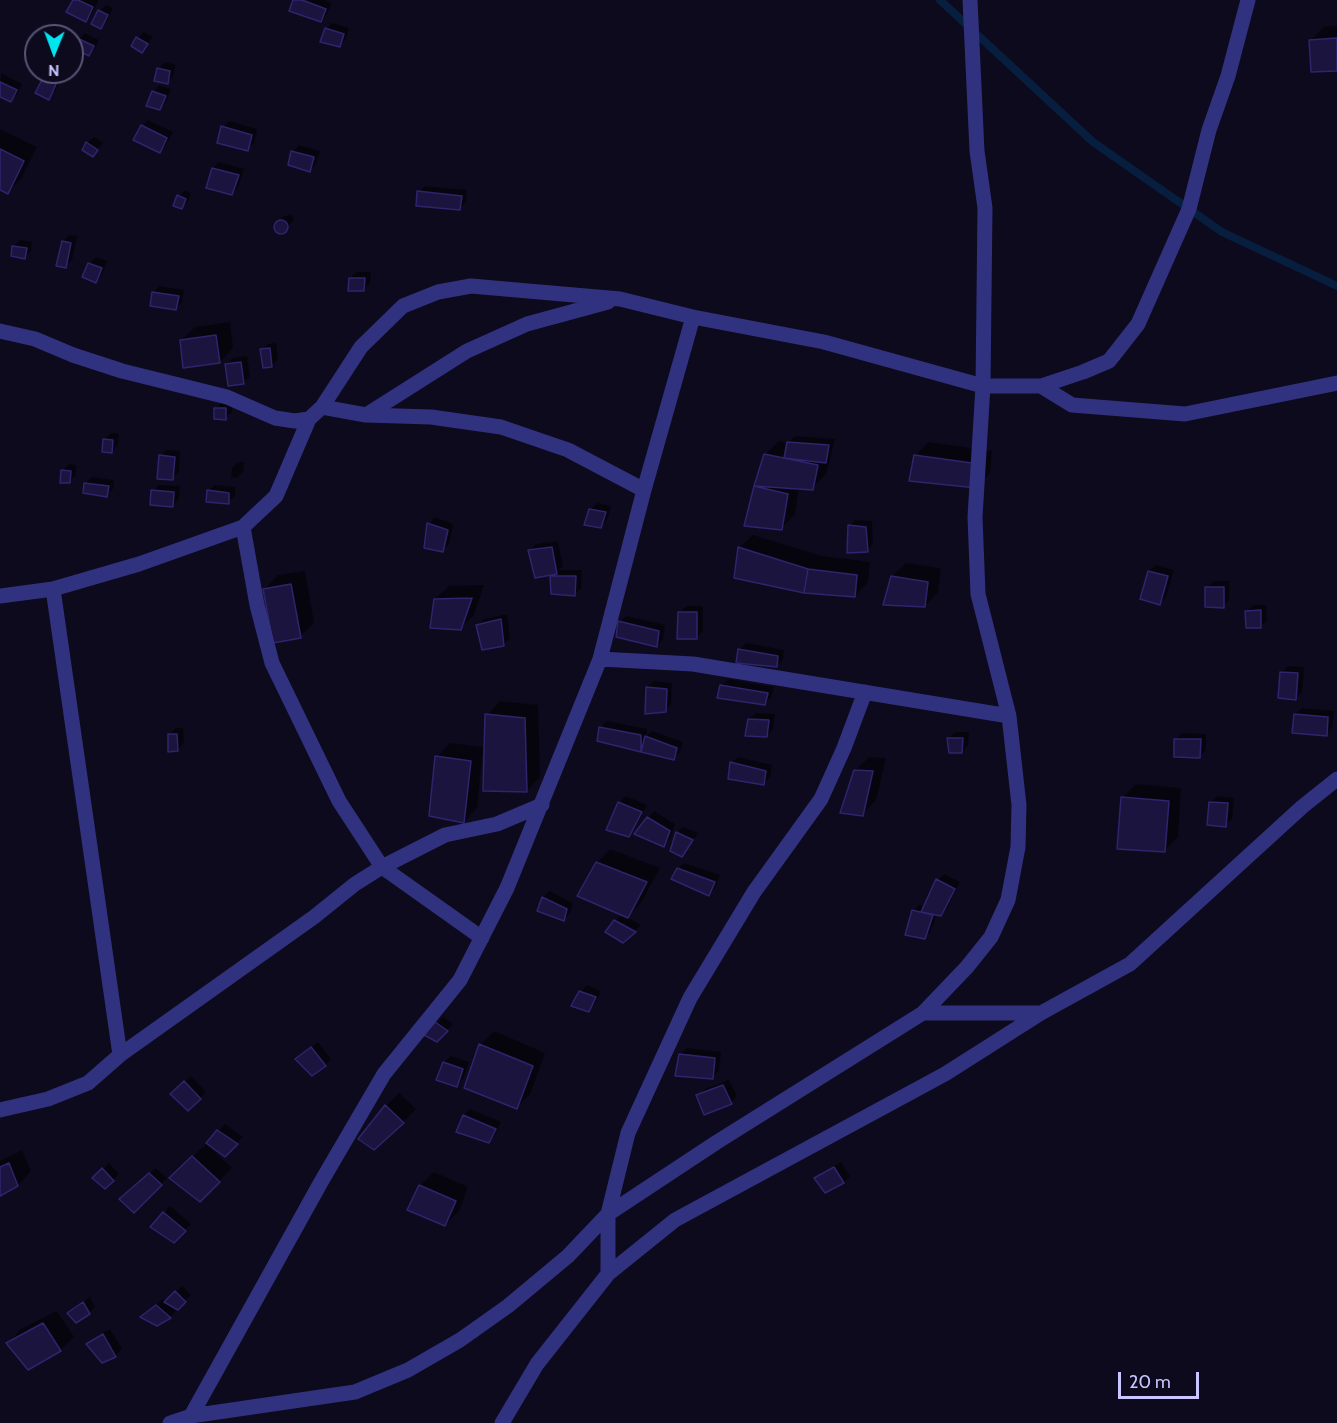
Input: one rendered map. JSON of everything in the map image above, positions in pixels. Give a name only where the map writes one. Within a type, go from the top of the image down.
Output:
[{"type":"street","points":[[170,1423],[191,1416],[355,1392],[408,1370],[460,1340],[508,1306],[568,1256],[608,1214],[717,1142],[924,1013],[991,937],[1008,900],[1018,847],[1019,805],[1009,716],[978,594],[975,517],[983,386],[985,208],[976,151],[970,0]]},
{"type":"street","points":[[0,596],[53,589],[139,564],[243,527],[276,496],[309,419],[322,407],[362,347],[403,306],[438,292],[471,286],[620,298],[693,317],[824,342],[983,386],[1041,386],[1109,361],[1138,324],[1189,208],[1209,130],[1228,76],[1248,0]]},
{"type":"street","points":[[366,415],[467,351],[527,324],[620,298]]},
{"type":"street","points":[[191,1416],[315,1192],[384,1074],[460,980],[507,888],[600,659],[644,490],[693,317]]},
{"type":"street","points":[[0,331],[35,339],[73,355],[122,371],[227,397],[275,418],[295,421],[309,419]]},
{"type":"street","points":[[1041,386],[1072,405],[1185,414],[1337,383]]},
{"type":"street","points":[[322,407],[366,415],[431,417],[501,427],[568,450],[644,490]]},
{"type":"street","points":[[243,527],[257,605],[272,663],[339,801],[382,867],[482,938]]},
{"type":"street","points":[[53,589],[120,1055]]},
{"type":"street","points":[[600,659],[693,664],[1009,716]]},
{"type":"street","points":[[609,1274],[608,1214],[628,1133],[690,998],[754,892],[820,799],[844,748],[865,692]]},
{"type":"street","points":[[502,1423],[537,1364],[609,1274],[675,1220],[945,1074],[1041,1013],[1130,964],[1302,807],[1337,779]]},
{"type":"street","points":[[0,1110],[48,1099],[88,1083],[120,1055],[314,917],[355,884],[382,867],[445,835],[497,824],[542,805]]},
{"type":"street","points":[[924,1013],[1041,1013]]},
{"type":"building","points":[[73,0],[93,7],[86,22],[66,12]]},
{"type":"building","points":[[293,0],[302,0],[326,9],[321,22],[289,11]]},
{"type":"building","points":[[98,10],[108,15],[101,29],[91,24]]},
{"type":"building","points":[[325,28],[344,34],[340,47],[320,42]]},
{"type":"building","points":[[136,37],[148,44],[142,53],[131,46]]},
{"type":"building","points":[[1337,38],[1337,71],[1311,72],[1309,40]]},
{"type":"building","points":[[84,41],[94,46],[89,56],[84,54]]},
{"type":"building","points":[[157,68],[170,71],[168,84],[154,81]]},
{"type":"building","points":[[0,82],[17,90],[11,102],[0,97]]},
{"type":"building","points":[[40,84],[56,84],[49,100],[35,93]]},
{"type":"building","points":[[152,91],[166,96],[160,110],[146,106]]},
{"type":"building","points":[[141,125],[167,138],[160,153],[133,140]]},
{"type":"building","points":[[221,126],[252,135],[248,151],[217,143]]},
{"type":"building","points":[[86,142],[98,150],[93,157],[82,150]]},
{"type":"building","points":[[0,149],[24,161],[8,194],[0,190]]},
{"type":"building","points":[[291,151],[314,157],[310,172],[288,165]]},
{"type":"building","points":[[212,168],[239,175],[232,195],[206,188]]},
{"type":"building","points":[[417,191],[462,196],[460,210],[416,206]]},
{"type":"building","points":[[177,195],[186,199],[182,209],[173,206]]},
{"type":"building","points":[[278,220],[284,220],[288,227],[284,234],[278,234],[274,230],[274,224]]},
{"type":"building","points":[[62,241],[71,243],[66,268],[56,266]]},
{"type":"building","points":[[12,246],[27,248],[25,259],[11,256]]},
{"type":"building","points":[[88,263],[102,268],[96,283],[82,277]]},
{"type":"building","points":[[349,278],[365,278],[364,291],[348,291]]},
{"type":"building","points":[[152,292],[179,296],[176,310],[150,306]]},
{"type":"building","points":[[216,335],[220,363],[183,368],[180,340]]},
{"type":"building","points":[[270,348],[272,367],[263,368],[260,349]]},
{"type":"building","points":[[241,362],[244,384],[228,386],[225,364]]},
{"type":"building","points":[[214,408],[226,408],[226,420],[214,419]]},
{"type":"building","points":[[103,439],[113,440],[112,453],[102,452]]},
{"type":"building","points":[[787,442],[829,445],[826,463],[784,458]]},
{"type":"building","points":[[764,454],[818,465],[813,490],[754,486]]},
{"type":"building","points":[[159,455],[175,457],[173,480],[157,479]]},
{"type":"building","points":[[914,455],[979,464],[977,488],[909,481]]},
{"type":"building","points":[[61,470],[71,471],[70,483],[60,483]]},
{"type":"building","points":[[84,483],[109,486],[107,497],[83,493]]},
{"type":"building","points":[[754,486],[788,494],[782,530],[744,526]]},
{"type":"building","points":[[151,490],[174,492],[173,507],[150,505]]},
{"type":"building","points":[[207,490],[229,493],[229,504],[206,502]]},
{"type":"building","points":[[589,509],[606,512],[601,528],[584,525]]},
{"type":"building","points":[[427,523],[448,530],[443,552],[424,548]]},
{"type":"building","points":[[848,525],[866,527],[868,552],[847,553]]},
{"type":"building","points":[[552,547],[557,574],[535,578],[528,550]]},
{"type":"building","points":[[738,547],[808,569],[804,593],[734,578]]},
{"type":"building","points":[[808,569],[857,575],[855,597],[804,593]]},
{"type":"building","points":[[1148,571],[1168,576],[1160,605],[1140,599]]},
{"type":"building","points":[[550,576],[576,576],[575,596],[551,594]]},
{"type":"building","points":[[891,576],[928,582],[925,607],[883,605]]},
{"type":"building","points":[[291,584],[301,638],[273,643],[263,589]]},
{"type":"building","points":[[1205,587],[1224,587],[1224,608],[1205,607]]},
{"type":"building","points":[[472,598],[461,630],[430,628],[434,599]]},
{"type":"building","points":[[1261,610],[1261,628],[1246,628],[1245,611]]},
{"type":"building","points":[[678,612],[697,612],[697,639],[677,639]]},
{"type":"building","points":[[501,619],[504,646],[482,650],[476,625]]},
{"type":"building","points":[[618,621],[659,631],[657,647],[616,637]]},
{"type":"building","points":[[738,649],[778,656],[777,667],[736,663]]},
{"type":"building","points":[[1280,672],[1298,673],[1296,700],[1278,698]]},
{"type":"building","points":[[720,685],[768,693],[765,705],[717,698]]},
{"type":"building","points":[[646,687],[667,689],[666,712],[645,714]]},
{"type":"building","points":[[485,714],[525,718],[527,792],[483,791]]},
{"type":"building","points":[[1294,714],[1328,717],[1327,736],[1292,733]]},
{"type":"building","points":[[748,719],[769,720],[767,737],[745,736]]},
{"type":"building","points":[[599,727],[641,735],[641,752],[597,741]]},
{"type":"building","points":[[168,734],[177,734],[178,751],[168,752]]},
{"type":"building","points":[[645,736],[677,748],[674,760],[641,752]]},
{"type":"building","points":[[947,738],[963,738],[962,753],[949,753]]},
{"type":"building","points":[[1174,739],[1201,739],[1200,758],[1174,757]]},
{"type":"building","points":[[435,756],[471,761],[464,823],[429,816]]},
{"type":"building","points":[[730,762],[766,771],[764,785],[728,779]]},
{"type":"building","points":[[854,770],[873,771],[863,816],[840,813]]},
{"type":"building","points":[[1121,797],[1169,801],[1165,852],[1117,849]]},
{"type":"building","points":[[618,802],[642,812],[629,837],[606,830]]},
{"type":"building","points":[[1209,802],[1228,803],[1226,827],[1207,825]]},
{"type":"building","points":[[647,817],[670,831],[664,847],[634,834]]},
{"type":"building","points":[[676,832],[693,840],[682,857],[670,851]]},
{"type":"building","points":[[596,862],[647,882],[628,918],[577,896]]},
{"type":"building","points":[[677,868],[715,882],[709,896],[671,879]]},
{"type":"building","points":[[936,879],[955,889],[941,916],[921,912]]},
{"type":"building","points":[[542,897],[567,909],[564,921],[537,911]]},
{"type":"building","points":[[912,910],[933,915],[925,939],[905,935]]},
{"type":"building","points":[[614,920],[636,932],[623,943],[605,932]]},
{"type":"building","points":[[579,991],[596,997],[589,1012],[571,1006]]},
{"type":"building","points":[[435,1022],[448,1031],[437,1042],[424,1035]]},
{"type":"building","points":[[479,1044],[533,1066],[517,1109],[464,1088]]},
{"type":"building","points":[[311,1047],[326,1066],[312,1076],[295,1059]]},
{"type":"building","points":[[679,1054],[715,1058],[713,1079],[675,1076]]},
{"type":"building","points":[[443,1062],[463,1069],[457,1087],[436,1080]]},
{"type":"building","points":[[184,1081],[201,1099],[188,1111],[170,1094]]},
{"type":"building","points":[[723,1085],[732,1104],[704,1115],[696,1095]]},
{"type":"building","points":[[385,1105],[404,1123],[374,1150],[358,1139]]},
{"type":"building","points":[[463,1115],[496,1129],[489,1143],[456,1132]]},
{"type":"building","points":[[217,1130],[238,1144],[225,1157],[206,1143]]},
{"type":"building","points":[[192,1156],[220,1182],[200,1202],[169,1178]]},
{"type":"building","points":[[9,1163],[18,1186],[0,1196],[0,1167]]},
{"type":"building","points":[[834,1167],[844,1183],[825,1193],[814,1178]]},
{"type":"building","points":[[102,1168],[114,1181],[105,1189],[92,1178]]},
{"type":"building","points":[[149,1173],[162,1185],[134,1213],[119,1199]]},
{"type":"building","points":[[419,1185],[456,1201],[445,1226],[407,1210]]},
{"type":"building","points":[[163,1212],[186,1231],[174,1243],[150,1227]]},
{"type":"building","points":[[175,1291],[186,1302],[178,1310],[164,1302]]},
{"type":"building","points":[[83,1302],[90,1314],[76,1323],[67,1313]]},
{"type":"building","points":[[156,1305],[171,1318],[157,1326],[140,1317]]},
{"type":"building","points":[[43,1323],[61,1351],[28,1370],[6,1343]]},
{"type":"building","points":[[103,1334],[116,1357],[102,1363],[86,1344]]},
{"type":"waterway","points":[[940,0],[1093,142],[1222,232],[1337,286]]}]
